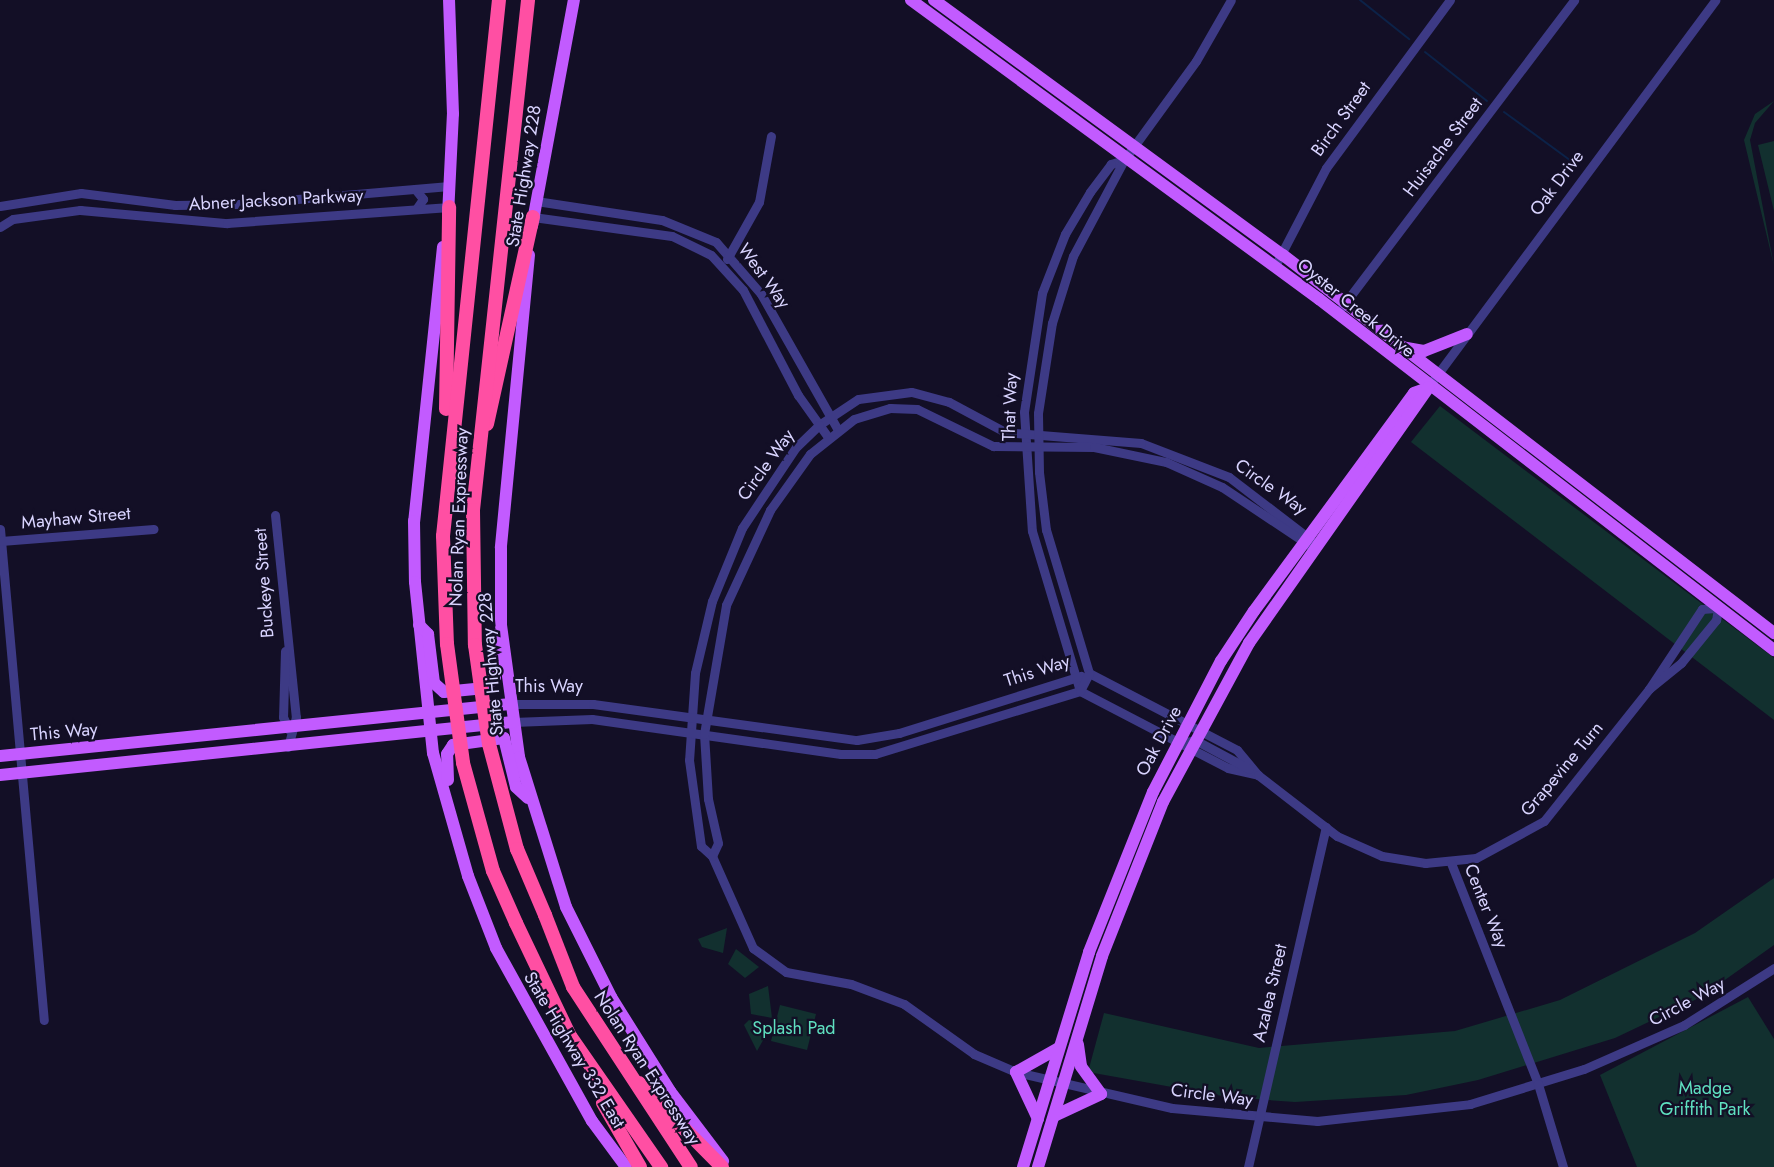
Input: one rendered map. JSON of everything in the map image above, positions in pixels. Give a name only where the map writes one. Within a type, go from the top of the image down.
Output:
[{"type":"highway","name":"Nolan Ryan Expressway","points":[[499,0],[448,456],[444,513],[447,644],[463,763],[493,871],[570,1036],[661,1167]]},
{"type":"highway","name":"Nolan Ryan Expressway","points":[[528,0],[473,510],[475,645],[489,744],[517,849],[573,987],[614,1057],[692,1167]]},
{"type":"highway","points":[[448,456],[449,207]]},
{"type":"highway","points":[[477,464],[533,217]]},
{"type":"highway","points":[[570,1036],[640,1167]]},
{"type":"highway","points":[[614,1057],[722,1167]]},
{"type":"main road","points":[[446,803],[427,716],[419,625],[416,475],[449,207],[449,0]]},
{"type":"main road","name":"State Highway 228","points":[[574,0],[533,217],[501,548],[501,624],[510,704],[529,799],[566,907],[611,997],[670,1091],[727,1167]]},
{"type":"main road","name":"Oyster Creek Drive","points":[[911,0],[1124,160],[1275,266],[1428,388],[1774,650]]},
{"type":"main road","name":"Oyster Creek Drive","points":[[934,0],[1132,149],[1283,255],[1394,345],[1774,633]]},
{"type":"main road","points":[[1394,345],[1424,351],[1467,334]]},
{"type":"main road","name":"Oak Drive","points":[[1023,1167],[1059,1048],[1128,848],[1188,724],[1221,661],[1304,538],[1414,393],[1428,388]]},
{"type":"main road","name":"Oak Drive","points":[[1038,1167],[1117,913],[1195,740],[1249,643],[1314,547],[1424,400],[1428,388]]},
{"type":"main road","points":[[419,625],[428,634],[434,682],[444,692],[485,688],[495,677],[501,624]]},
{"type":"main road","name":"This Way","points":[[0,756],[427,716],[510,704]]},
{"type":"main road","name":"This Way","points":[[0,775],[430,735],[513,722]]},
{"type":"main road","points":[[446,803],[450,792],[445,766],[453,745],[504,738],[516,787],[529,799]]},
{"type":"main road","points":[[120,746],[122,762]]},
{"type":"main road","name":"State Highway 332 East","points":[[446,803],[496,948],[586,1111],[626,1167]]},
{"type":"main road","points":[[1054,1116],[1101,1094],[1081,1066],[1077,1039]]},
{"type":"main road","points":[[1038,1119],[1016,1072],[1059,1048]]},
{"type":"street","name":"That Way","points":[[1089,673],[1046,530],[1038,433],[1052,323],[1083,235],[1124,160],[1196,61],[1230,0]]},
{"type":"street","name":"Birch Street","points":[[1275,266],[1283,255],[1326,168],[1450,0]]},
{"type":"street","name":"Huisache Street","points":[[1337,314],[1574,0]]},
{"type":"street","name":"Oak Drive","points":[[1428,388],[1715,0]]},
{"type":"street","points":[[722,266],[764,188],[771,136]]},
{"type":"street","name":"That Way","points":[[1076,678],[1032,531],[1024,433],[1036,318],[1065,234],[1111,164],[1124,160]]},
{"type":"street","name":"Abner Jackson Parkway","points":[[0,206],[41,196],[117,195],[175,205],[239,204],[449,186]]},
{"type":"street","points":[[415,189],[423,199],[417,208]]},
{"type":"street","points":[[114,212],[117,195]]},
{"type":"street","name":"West Way","points":[[536,201],[677,224],[730,254],[761,294],[829,418],[838,430]]},
{"type":"street","points":[[239,204],[241,222]]},
{"type":"street","name":"Abner Jackson Parkway","points":[[0,227],[27,216],[114,212],[173,221],[241,222],[449,207]]},
{"type":"street","points":[[594,224],[597,210]]},
{"type":"street","name":"West Way","points":[[533,217],[672,236],[722,266],[751,303],[819,425],[828,437]]},
{"type":"street","points":[[672,236],[677,224]]},
{"type":"street","points":[[1065,234],[1083,235]]},
{"type":"street","points":[[751,303],[761,294]]},
{"type":"street","name":"Circle Way","points":[[1314,547],[1229,477],[1191,458],[1126,440],[997,430],[949,402],[911,392],[865,397],[829,418],[796,447],[753,509],[724,566],[701,641],[690,733],[695,818],[700,846],[712,856],[739,924],[770,963],[888,996],[927,1017],[974,1054],[1016,1072],[1101,1094],[1256,1117],[1317,1121],[1394,1116],[1470,1104],[1538,1084],[1684,1024],[1774,968]]},
{"type":"street","name":"Circle Way","points":[[712,856],[718,843],[708,800],[705,721],[715,647],[738,573],[770,510],[828,437],[865,414],[903,408],[941,417],[993,446],[1124,452],[1186,469],[1222,487],[1304,538]]},
{"type":"street","name":"Buckeye Street","points":[[275,515],[286,649],[296,717],[289,730],[288,747]]},
{"type":"street","points":[[0,529],[44,1020]]},
{"type":"street","name":"Mayhaw Street","points":[[1,541],[154,529]]},
{"type":"street","name":"Grapevine Turn","points":[[1649,689],[1681,663],[1718,608]]},
{"type":"street","name":"Grapevine Turn","points":[[1451,863],[1504,847],[1544,821],[1649,689],[1702,609],[1718,608]]},
{"type":"street","name":"This Way","points":[[510,704],[569,702],[836,739],[876,739],[1089,673]]},
{"type":"street","name":"This Way","points":[[513,722],[582,718],[841,754],[875,754],[1080,691],[1089,673]]},
{"type":"street","name":"Center Way","points":[[1089,673],[1188,724],[1195,740],[1258,775],[1326,827],[1382,856],[1451,863],[1538,1084],[1563,1167]]},
{"type":"street","points":[[1076,678],[1080,691]]},
{"type":"street","name":"Center Way","points":[[1080,691],[1178,744],[1195,740],[1238,750],[1258,775]]},
{"type":"street","name":"Azalea Street","points":[[1248,1167],[1256,1117],[1326,827]]},
{"type":"green space","points":[[1774,101],[1755,123],[1750,140],[1774,266],[1744,140],[1755,114]]},
{"type":"green space","points":[[1774,141],[1774,211],[1758,145]]},
{"type":"green space","points":[[1440,406],[1774,658],[1774,720],[1411,442]]},
{"type":"green space","points":[[1774,878],[1774,945],[1701,997],[1615,1038],[1478,1080],[1406,1095],[1295,1102],[1228,1097],[1088,1072],[1104,1013],[1259,1048],[1455,1031],[1560,1000],[1695,933]]},
{"type":"green space","points":[[727,928],[723,953],[702,947],[698,939]]},
{"type":"green space","points":[[736,949],[759,967],[745,978],[728,964]]},
{"type":"green space","points":[[768,986],[772,1018],[751,1014],[749,994]]},
{"type":"green space","name":"Madge Griffith Park","points":[[1748,997],[1774,1039],[1774,1167],[1637,1167],[1600,1075]]},
{"type":"green space","name":"Splash Pad","points":[[780,1005],[816,1014],[807,1050],[771,1041]]},
{"type":"green space","points":[[749,1020],[770,1028],[757,1051],[744,1025]]},
{"type":"waterway","points":[[1360,0],[1409,39]]},
{"type":"waterway","points":[[1425,52],[1487,101]]},
{"type":"waterway","points":[[1504,112],[1578,166]]}]
